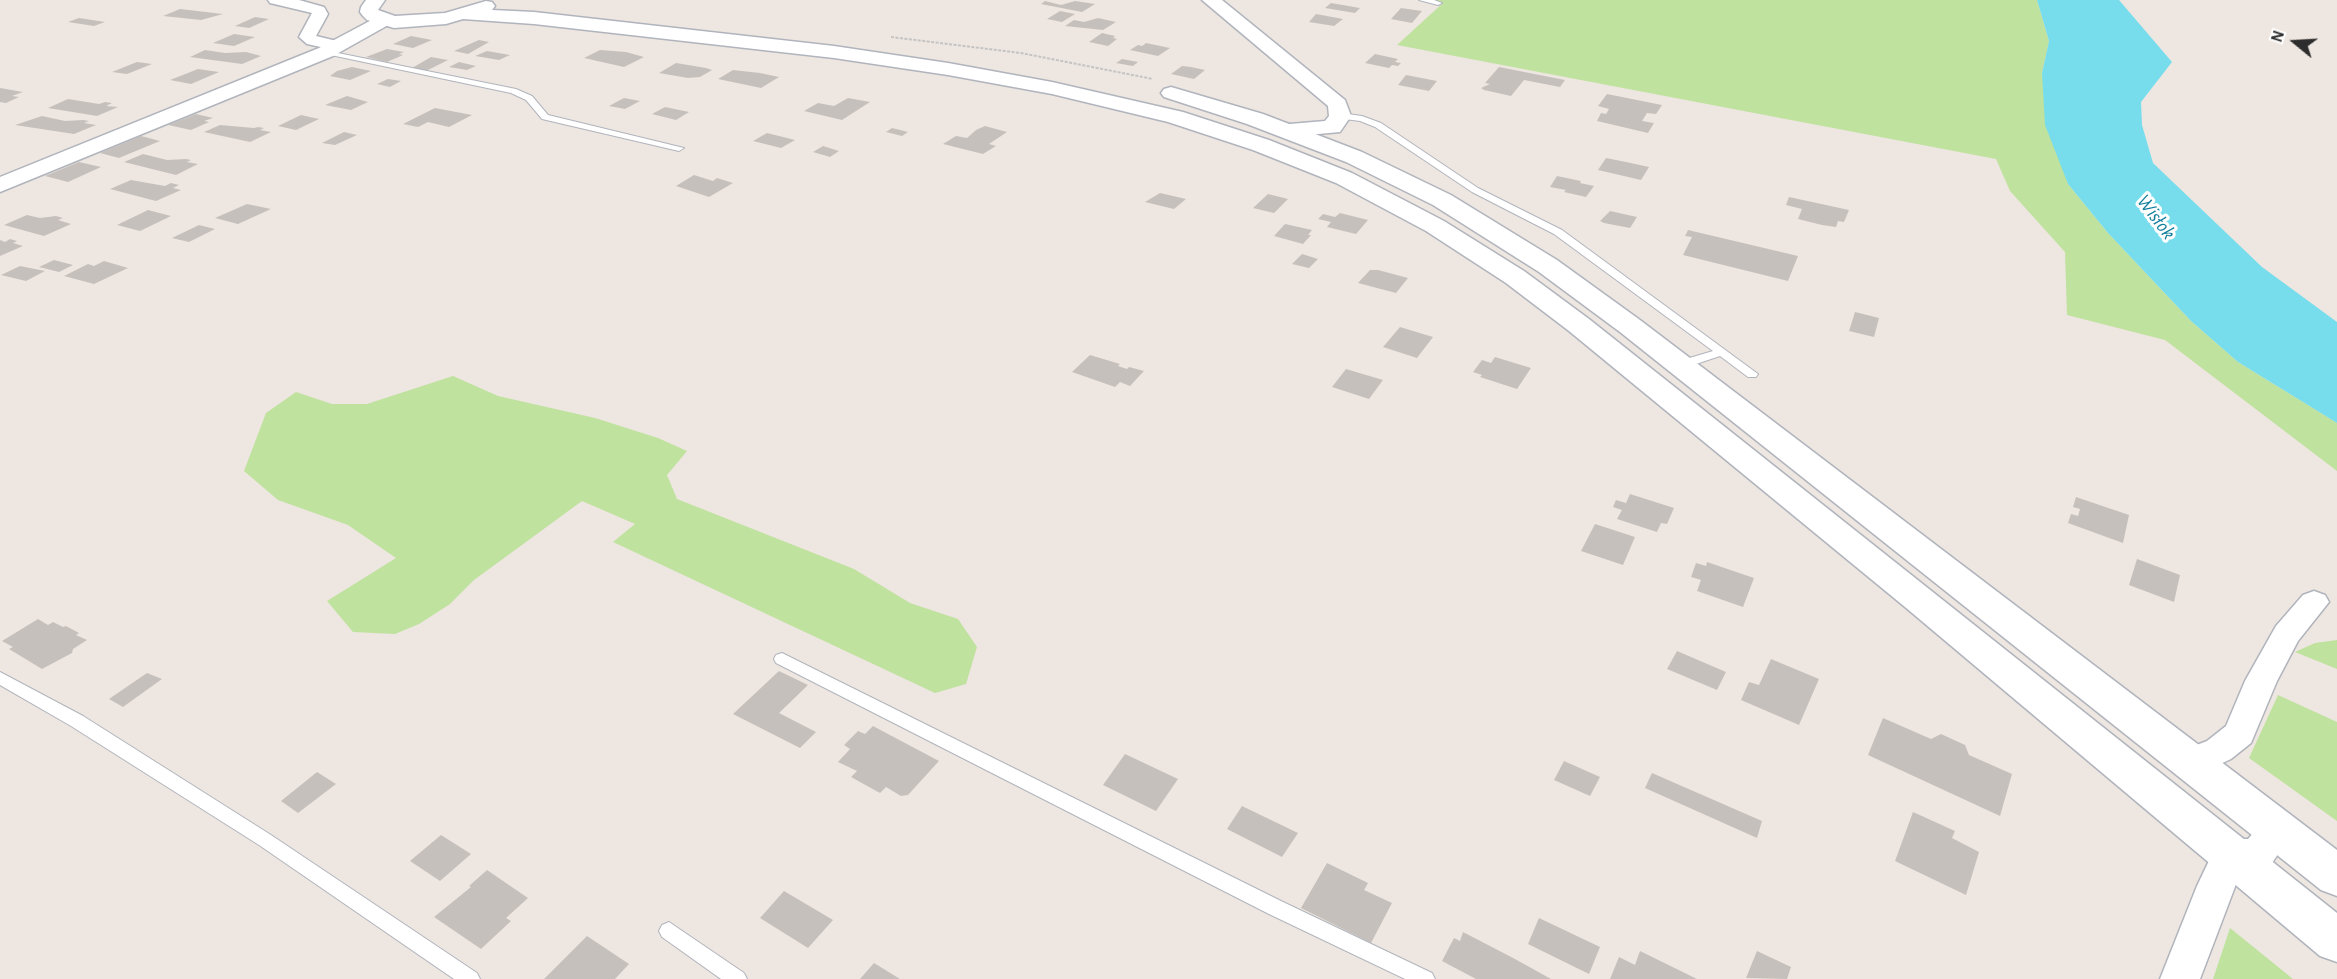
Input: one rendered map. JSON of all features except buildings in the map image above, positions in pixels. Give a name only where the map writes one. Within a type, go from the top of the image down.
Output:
[{"type":"main road","points":[[374,0],[369,12],[383,20],[407,22]]},
{"type":"main road","points":[[465,14],[497,0],[1000,60]]},
{"type":"main road","points":[[1210,0],[1338,104],[1336,121],[1354,157]]},
{"type":"main road","points":[[0,184],[333,49],[407,22],[465,14],[534,18],[838,52],[948,69],[1059,80],[1175,117],[1261,145],[1338,176],[1435,226],[1515,277],[1601,342],[2337,941]]},
{"type":"main road","points":[[333,49],[383,20]]},
{"type":"main road","points":[[1156,90],[1216,106],[1354,157],[1442,200],[1496,231],[1557,272],[1680,365],[2337,876]]},
{"type":"main road","points":[[1286,130],[1336,121]]},
{"type":"street","points":[[275,0],[319,10],[320,14],[307,37],[333,49]]},
{"type":"street","points":[[2191,762],[2218,750],[2239,734],[2261,681],[2287,634],[2314,602]]},
{"type":"street","points":[[2180,979],[2230,855],[2252,855],[2259,852],[2273,835],[2272,825]]},
{"type":"lane","points":[[1423,0],[1438,3]]},
{"type":"lane","points":[[333,49],[513,91],[529,98],[545,117],[679,148]]},
{"type":"lane","points":[[1336,121],[1362,119],[1378,125],[1475,190],[1558,232],[1752,374]]},
{"type":"lane","points":[[1680,365],[1722,352]]},
{"type":"lane","points":[[782,659],[1276,908],[1425,979]]},
{"type":"lane","points":[[0,678],[77,722],[265,840],[470,979]]},
{"type":"lane","points":[[669,931],[737,979]]},
{"type":"green space","points":[[1428,0],[2037,0],[2049,41],[2042,73],[2068,184],[2108,233],[2191,321],[2238,362],[2337,423],[2337,471],[2165,340],[2067,315],[2065,252],[2010,191],[1996,159],[1397,45],[1443,3]]},
{"type":"green space","points":[[453,376],[498,396],[595,418],[658,438],[687,451],[667,475],[677,499],[854,569],[910,603],[958,619],[977,647],[966,684],[935,693],[613,542],[635,524],[582,501],[474,580],[450,604],[419,624],[395,634],[353,632],[327,601],[396,558],[348,525],[278,500],[244,471],[266,413],[296,392],[332,404],[367,404]]},
{"type":"green space","points":[[2337,640],[2337,669],[2295,652],[2315,643]]},
{"type":"green space","points":[[2278,695],[2337,722],[2337,821],[2249,758]]},
{"type":"green space","points":[[2230,928],[2293,979],[2213,979]]},
{"type":"water","name":"Wisłok","points":[[2037,0],[2119,0],[2172,62],[2141,102],[2142,125],[2153,163],[2262,267],[2337,322],[2337,423],[2238,362],[2191,321],[2108,233],[2068,184],[2045,125],[2042,73],[2049,41]]}]
